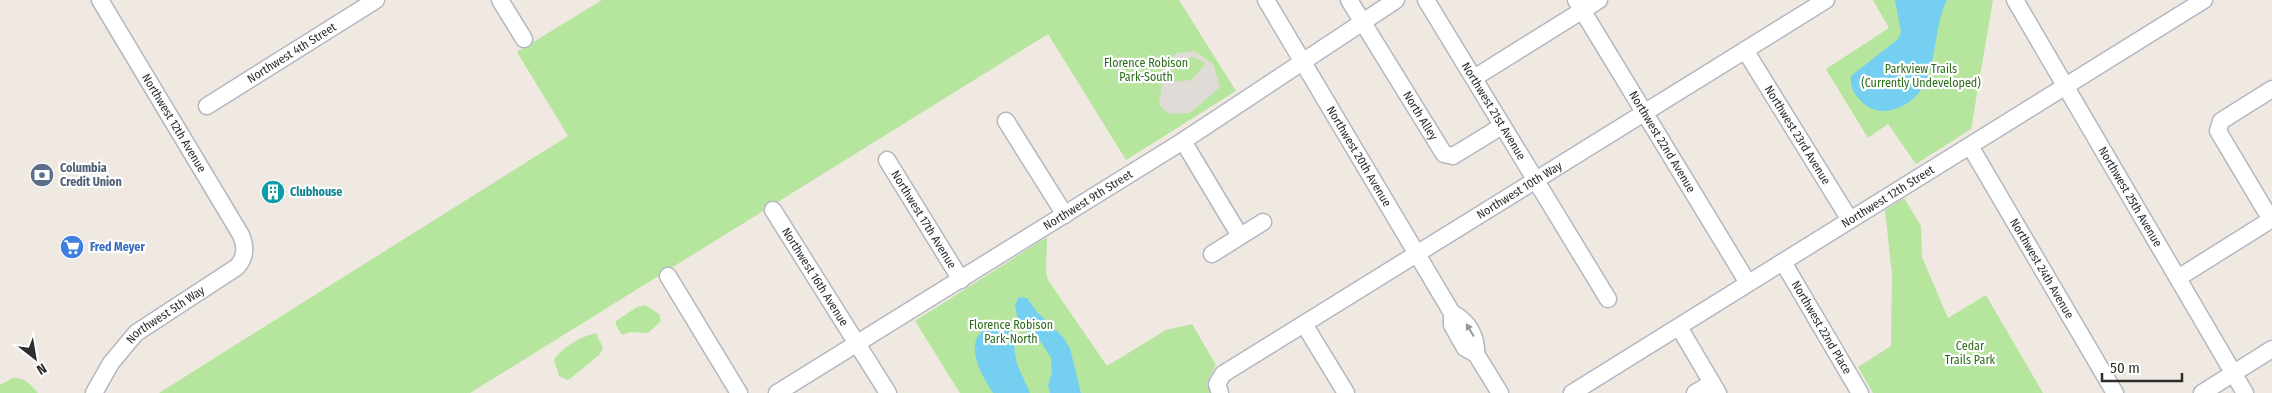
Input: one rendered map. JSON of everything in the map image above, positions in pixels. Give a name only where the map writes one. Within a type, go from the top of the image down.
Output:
[{"type":"street","name":"Northwest 12th Avenue","points":[[100,0],[240,235],[245,248]]},
{"type":"street","name":"Northwest 4th Street","points":[[207,106],[376,0]]},
{"type":"street","name":"Northwest 20th Avenue","points":[[1266,0],[1418,253],[1452,313],[1452,325],[1465,348],[1476,354],[1500,393]]},
{"type":"street","name":"North Alley","points":[[1349,0],[1444,154],[1453,156],[1502,126]]},
{"type":"street","name":"Northwest 9th Street","points":[[777,393],[1183,141],[1396,0]]},
{"type":"street","name":"Northwest 21st Avenue","points":[[1426,0],[1608,299]]},
{"type":"street","points":[[1474,78],[1579,5],[1598,0]]},
{"type":"street","name":"Northwest 10th Way","points":[[1218,389],[1224,374],[1826,0]]},
{"type":"street","name":"Northwest 25th Avenue","points":[[2015,0],[2245,393]]},
{"type":"street","name":"Northwest 12th Street","points":[[1572,393],[2204,0]]},
{"type":"street","points":[[504,2],[524,38]]},
{"type":"street","name":"Northwest 22nd Avenue","points":[[1579,5],[1748,283]]},
{"type":"street","name":"Northwest 23rd Avenue","points":[[1745,50],[1850,220]]},
{"type":"street","points":[[2178,278],[2271,220],[2219,136],[2218,127],[2221,121],[2272,89]]},
{"type":"street","points":[[1006,121],[1065,215]]},
{"type":"street","points":[[1183,141],[1240,236]]},
{"type":"street","name":"Northwest 24th Avenue","points":[[1970,146],[2115,393]]},
{"type":"street","name":"Northwest 17th Avenue","points":[[887,160],[961,280]]},
{"type":"street","name":"Northwest 16th Avenue","points":[[773,210],[888,393]]},
{"type":"street","points":[[1212,254],[1263,222]]},
{"type":"street","name":"Northwest 5th Way","points":[[94,393],[126,343],[155,320],[237,267],[244,256],[245,248]]},
{"type":"street","name":"Northwest 22nd Place","points":[[1782,262],[1860,393]]},
{"type":"street","points":[[668,276],[739,393]]},
{"type":"street","points":[[1304,324],[1346,393]]},
{"type":"street","points":[[1679,326],[1715,388],[1696,393]]},
{"type":"street","points":[[2202,393],[2272,349]]},
{"type":"green space","name":"Florence Robison Park-South","points":[[602,0],[1179,0],[1236,91],[1126,160],[1048,34],[470,393],[159,393],[568,136],[517,52]]},
{"type":"green space","name":"Parkview Trails (Currently Undeveloped)","points":[[1873,0],[1993,0],[1971,129],[1916,164],[1888,124],[1868,138],[1826,69],[1889,28]]},
{"type":"green space","name":"Cedar Trails Park","points":[[1904,198],[1921,226],[1922,257],[1948,318],[1986,295],[2043,393],[1873,393],[1858,367],[1891,346],[1892,275],[1885,210]]},
{"type":"green space","name":"Florence Robison Park-North","points":[[1047,237],[1046,272],[1048,280],[1107,366],[1166,330],[1192,324],[1216,365],[1209,378],[1210,393],[960,393],[915,321]]},
{"type":"green space","points":[[645,305],[659,314],[661,321],[648,333],[630,332],[622,335],[616,325],[616,321],[637,307]]},
{"type":"green space","points":[[596,333],[603,348],[599,355],[571,378],[567,380],[559,376],[554,360],[558,355],[573,343]]},
{"type":"green space","points":[[13,378],[24,380],[38,393],[0,393],[0,385]]},
{"type":"shaded area","points":[[1194,51],[1213,64],[1220,87],[1190,113],[1172,114],[1166,112],[1159,104],[1165,63],[1177,53]],"holes":[[[1194,57],[1205,63],[1191,80],[1175,82],[1168,72],[1169,66],[1175,60]]]},
{"type":"water","points":[[1895,0],[1947,0],[1938,30],[1932,62],[1920,91],[1910,101],[1895,109],[1886,111],[1870,108],[1857,97],[1852,88],[1851,76],[1898,39],[1901,32]]},
{"type":"water","points":[[1019,297],[1027,298],[1037,312],[1063,337],[1070,348],[1081,393],[1050,393],[1048,385],[1052,372],[1051,358],[1039,339],[1019,327],[1015,305]]},
{"type":"water","points":[[999,325],[1005,327],[1012,335],[1017,363],[1030,393],[993,393],[984,379],[977,361],[975,344],[978,336],[984,330]]},
{"type":"place","name":"Columbia Credit Union","points":[[42,175]]},
{"type":"place","name":"Clubhouse","points":[[273,192]]},
{"type":"place","name":"Fred Meyer","points":[[72,247]]}]
